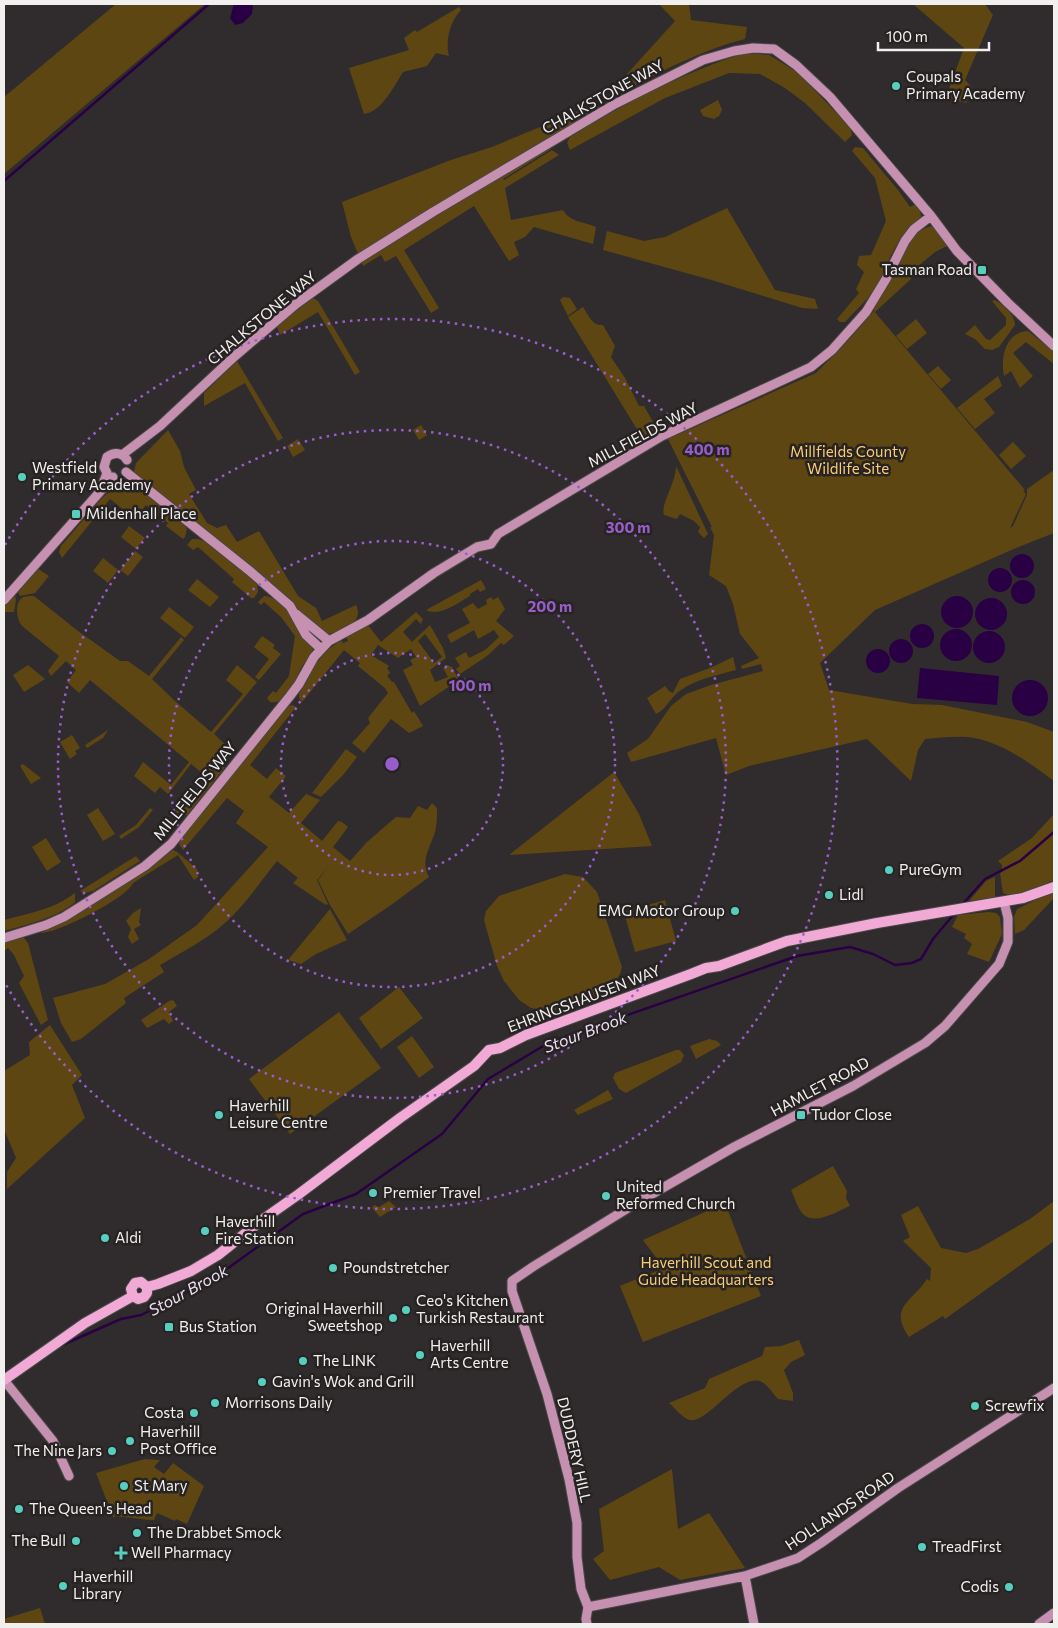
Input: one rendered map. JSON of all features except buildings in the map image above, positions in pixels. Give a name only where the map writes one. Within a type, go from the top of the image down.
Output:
[{"type":"main road","name":"EHRINGSHAUSEN WAY","points":[[4,1381],[85,1323],[133,1296],[131,1289],[135,1283],[141,1282],[147,1286],[158,1284],[183,1275],[218,1255],[262,1220],[400,1118],[474,1066],[489,1050],[500,1048],[526,1035],[706,968],[718,966],[787,941],[877,922],[1004,902],[1054,888]]},
{"type":"street","name":"CHALKSTONE WAY","points":[[126,472],[128,466],[124,458],[133,448],[160,426],[266,329],[347,266],[433,212],[615,104],[703,60],[734,51],[753,48],[774,49],[796,65],[830,97],[931,216],[957,252],[1054,346]]},
{"type":"street","name":"MILLFIELDS WAY","points":[[4,938],[46,925],[64,917],[145,866],[171,844],[294,690],[304,672],[329,640],[368,620],[434,573],[477,547],[492,544],[498,534],[662,436],[811,367],[832,350],[866,312],[886,279],[905,241],[914,229],[931,216]]},
{"type":"street","points":[[124,458],[117,453],[107,457],[104,468],[110,475],[118,477],[126,472],[251,572],[290,606],[306,635],[321,649]]},
{"type":"street","points":[[6,598],[101,488],[110,475]]},
{"type":"street","points":[[294,612],[329,640]]},
{"type":"street","name":"HAMLET ROAD","points":[[511,1286],[514,1278],[633,1205],[734,1147],[853,1086],[925,1043],[946,1026],[999,964],[1008,942],[1010,930],[1004,902]]},
{"type":"street","name":"DUDDERY HILL","points":[[511,1286],[547,1394],[569,1479],[577,1523],[577,1557],[581,1590],[588,1607],[587,1624]]},
{"type":"street","points":[[4,1381],[53,1442],[68,1476]]},
{"type":"street","name":"HOLLANDS ROAD","points":[[588,1607],[745,1576],[798,1558],[906,1483],[1054,1388]]},
{"type":"street","points":[[745,1576],[754,1624]]},
{"type":"street","points":[[1039,1624],[1054,1613]]},
{"type":"green space","points":[[116,4],[205,4],[4,174],[4,97]]},
{"type":"green space","points":[[659,4],[689,4],[691,20],[747,27],[745,39],[697,55],[620,93],[616,90],[618,84],[675,21]]},
{"type":"green space","points":[[913,4],[985,4],[993,15],[965,80],[972,87],[966,103],[946,97],[964,48]]},
{"type":"green space","points":[[459,7],[461,10],[449,32],[449,56],[436,53],[427,66],[403,72],[382,104],[364,114],[349,68],[409,50],[404,38],[415,30],[417,32]]},
{"type":"green space","points":[[744,53],[769,55],[797,72],[850,127],[852,135],[845,142],[805,103],[785,88],[760,74],[729,73],[665,98],[570,150],[567,143],[570,137],[612,112],[677,79]]},
{"type":"green space","points":[[718,100],[722,110],[719,116],[714,119],[703,116],[700,110]]},
{"type":"green space","points":[[606,106],[548,142],[551,149],[503,179],[552,150],[559,155],[505,188],[511,220],[563,210],[574,220],[596,227],[593,244],[534,227],[525,237],[514,242],[519,255],[509,261],[474,206],[404,250],[439,308],[431,313],[396,256],[385,262],[381,255],[363,266],[351,237],[342,202],[451,160],[492,147],[581,110]]},
{"type":"green space","points":[[855,147],[863,148],[910,207],[916,204],[920,209],[921,217],[900,239],[890,257],[882,278],[868,298],[845,322],[840,322],[837,319],[859,293],[856,289],[864,272],[857,265],[859,256],[871,255],[886,221],[875,178],[852,151]]},
{"type":"green space","points":[[727,208],[775,290],[815,299],[818,309],[802,308],[715,281],[603,250],[607,231],[644,241],[665,237]]},
{"type":"green space","points":[[932,226],[949,245],[935,252],[911,272],[911,279],[875,312],[873,308],[888,284],[904,249],[916,234]]},
{"type":"green space","points":[[563,297],[570,298],[577,309],[568,316],[560,300]]},
{"type":"green space","points":[[313,298],[318,301],[360,372],[355,375],[318,312],[280,335],[277,326]]},
{"type":"green space","points":[[994,300],[1008,310],[1013,317],[1015,325],[999,347],[992,350],[985,349],[975,339],[965,334],[975,325],[986,339],[990,340],[1006,325],[1006,318],[992,301]]},
{"type":"green space","points":[[583,307],[593,322],[603,325],[615,346],[611,357],[625,378],[639,406],[644,406],[657,429],[643,439],[568,317]]},
{"type":"green space","name":"Millfields County Wildlife Site","points":[[874,311],[1025,490],[1023,491],[1026,494],[1010,528],[1013,526],[1027,495],[1027,489],[1054,470],[1054,533],[875,610],[820,663],[829,690],[912,704],[942,705],[1027,722],[1054,732],[1054,781],[1014,753],[980,739],[968,737],[925,739],[918,750],[911,781],[867,739],[749,766],[726,775],[716,738],[631,762],[627,753],[648,739],[671,706],[686,694],[763,671],[761,664],[742,669],[741,666],[759,658],[740,634],[733,604],[726,586],[709,575],[714,535],[710,527],[712,527],[668,439],[816,373]]},
{"type":"green space","points":[[916,319],[927,333],[907,349],[896,336]]},
{"type":"green space","points":[[1028,331],[1054,352],[1054,364],[1026,342],[1013,353],[1033,376],[1020,388],[1011,371],[1004,376],[1003,361],[1006,347],[1014,336],[1020,332]]},
{"type":"green space","points":[[237,361],[283,438],[278,441],[245,383],[204,406],[204,393]]},
{"type":"green space","points":[[938,366],[951,380],[941,389],[928,374]]},
{"type":"green space","points":[[998,376],[1002,386],[984,399],[995,413],[975,429],[957,408]]},
{"type":"green space","points":[[421,425],[427,435],[419,440],[413,430]]},
{"type":"green space","points":[[168,430],[180,451],[184,467],[196,490],[189,494],[207,523],[217,528],[226,525],[237,542],[259,531],[298,596],[316,608],[322,621],[356,605],[358,612],[354,622],[345,628],[327,635],[302,614],[290,599],[134,472],[136,463]]},
{"type":"green space","points":[[298,439],[305,450],[293,457],[287,446]]},
{"type":"green space","points":[[1013,442],[1026,456],[1011,469],[999,455]]},
{"type":"green space","points":[[676,466],[708,534],[704,538],[698,532],[700,527],[694,521],[680,514],[677,519],[664,515],[664,506],[674,479]]},
{"type":"green space","points":[[122,481],[132,483],[183,523],[187,529],[185,537],[183,539],[166,526],[168,523],[146,505],[135,519],[110,499],[62,558],[59,552],[61,546],[102,498]]},
{"type":"green space","points":[[129,526],[145,538],[136,549],[121,537]]},
{"type":"green space","points":[[192,539],[204,541],[257,583],[258,592],[254,598],[251,598],[232,582],[234,579],[198,547],[193,550],[187,545]]},
{"type":"green space","points":[[135,551],[143,557],[128,576],[120,570]]},
{"type":"green space","points":[[103,558],[118,570],[108,583],[93,571]]},
{"type":"green space","points":[[37,568],[49,576],[35,593],[20,596],[18,592]]},
{"type":"green space","points":[[197,579],[219,597],[210,607],[188,590]]},
{"type":"green space","points":[[481,580],[486,589],[480,592],[478,589],[449,608],[437,612],[426,610]]},
{"type":"green space","points":[[15,595],[14,612],[5,612],[4,614],[4,607]]},
{"type":"green space","points":[[34,596],[120,661],[128,661],[149,676],[181,637],[184,640],[152,679],[211,732],[243,694],[226,680],[237,665],[257,682],[214,734],[227,746],[215,760],[225,767],[187,815],[179,816],[175,812],[181,805],[184,806],[207,777],[191,764],[168,794],[160,787],[155,793],[134,776],[143,762],[171,785],[189,762],[90,680],[79,693],[67,682],[76,670],[66,661],[51,676],[48,671],[59,656],[22,626],[18,616],[17,608],[19,601],[25,597]]},
{"type":"green space","points":[[264,596],[271,597],[286,608],[306,634],[313,649],[287,695],[277,702],[270,702],[267,698],[273,691],[276,693],[289,676],[295,636],[281,617],[264,602],[261,605],[258,602]]},
{"type":"green space","points":[[491,597],[493,600],[498,597],[505,609],[496,621],[514,636],[504,645],[501,643],[487,656],[460,674],[456,669],[460,666],[455,658],[466,652],[469,658],[485,650],[499,637],[494,630],[478,639],[474,630],[451,643],[447,635],[470,623],[462,609],[473,603],[478,609],[487,604],[486,600]]},
{"type":"green space","points":[[169,607],[194,627],[185,638],[160,618]]},
{"type":"green space","points":[[416,612],[423,619],[421,624],[416,619],[403,632],[412,642],[430,625],[443,648],[446,658],[430,670],[435,682],[448,677],[443,668],[447,665],[452,667],[459,680],[420,706],[403,670],[413,665],[410,660],[416,657],[411,649],[398,658],[378,645],[371,655],[389,666],[387,668],[390,673],[387,676],[394,682],[412,713],[414,711],[423,726],[409,733],[391,719],[364,753],[352,743],[370,723],[368,718],[388,693],[385,688],[358,666],[360,663],[344,650],[302,702],[299,694],[316,664],[327,651],[341,640],[343,643],[348,641],[346,637],[368,625],[381,642]],"holes":[[[425,634],[442,657],[434,663],[418,641]]]},
{"type":"green space","points":[[262,636],[275,645],[273,648],[281,654],[259,680],[255,677],[269,659],[254,647]]},
{"type":"green space","points":[[733,657],[736,670],[687,686],[677,693],[656,714],[647,698],[665,686],[673,693],[680,679]]},
{"type":"green space","points":[[28,665],[45,679],[24,692],[13,675]]},
{"type":"green space","points":[[293,705],[296,707],[250,765],[267,779],[276,768],[286,776],[269,797],[289,813],[306,794],[320,800],[301,823],[322,841],[338,821],[342,822],[348,827],[333,847],[350,861],[367,842],[396,817],[410,818],[418,806],[427,810],[432,803],[437,808],[437,817],[435,832],[425,865],[429,877],[348,934],[330,905],[318,880],[328,867],[317,880],[328,904],[326,905],[293,883],[298,878],[277,861],[246,901],[225,923],[202,940],[160,965],[164,972],[124,998],[126,1003],[81,1039],[72,1042],[61,1023],[53,998],[105,984],[149,959],[197,925],[268,847],[236,823],[244,811],[227,798],[183,850],[179,844],[180,838],[287,706]]},
{"type":"green space","points":[[108,730],[103,738],[87,748],[85,745]]},
{"type":"green space","points":[[72,735],[80,748],[75,751],[77,754],[70,759],[60,742]]},
{"type":"green space","points":[[346,749],[357,757],[344,774],[321,797],[312,793]]},
{"type":"green space","points":[[23,764],[41,778],[31,784],[20,766]]},
{"type":"green space","points":[[614,772],[639,814],[652,846],[509,855]]},
{"type":"green space","points":[[98,808],[115,834],[103,841],[87,815]]},
{"type":"green space","points":[[150,808],[153,810],[139,827],[121,839],[119,836],[136,825]]},
{"type":"green space","points":[[1054,814],[1054,880],[1021,893],[1003,893],[1000,873],[1026,857],[1002,869],[1002,865],[998,861],[1032,838]]},
{"type":"green space","points":[[46,838],[61,862],[47,871],[32,847]]},
{"type":"green space","points":[[173,850],[197,869],[198,877],[194,880],[178,855],[133,883],[118,897],[91,914],[62,927],[41,933]]},
{"type":"green space","points":[[136,856],[140,861],[93,891],[85,893],[80,891]]},
{"type":"green space","points":[[565,874],[583,877],[597,892],[622,967],[620,974],[606,997],[551,1011],[531,1008],[519,1000],[504,981],[497,966],[484,920],[486,911],[499,896]]},
{"type":"green space","points":[[995,877],[995,897],[969,901],[986,881]]},
{"type":"green space","points":[[1054,891],[1054,898],[1024,930],[1015,934],[1014,917],[1017,909]]},
{"type":"green space","points":[[75,893],[75,902],[60,912],[4,931],[4,920],[49,907]]},
{"type":"green space","points":[[665,900],[676,941],[635,952],[624,912]]},
{"type":"green space","points":[[141,908],[139,922],[141,925],[134,929],[139,939],[132,944],[128,937],[131,929],[126,921]]},
{"type":"green space","points":[[330,909],[347,940],[316,954],[301,964],[288,960]]},
{"type":"green space","points":[[996,913],[1000,917],[1002,934],[989,962],[967,954],[972,944],[964,938],[966,934],[952,927],[958,915]]},
{"type":"green space","points":[[19,936],[28,943],[48,1020],[41,1025],[19,983],[24,976],[14,955],[8,948],[4,951],[4,941]]},
{"type":"green space","points":[[399,987],[423,1018],[381,1049],[359,1018]]},
{"type":"green space","points":[[173,1000],[177,1006],[169,1012],[173,1021],[169,1024],[164,1019],[147,1028],[141,1020]]},
{"type":"green space","points":[[339,1012],[381,1068],[290,1134],[249,1079]]},
{"type":"green space","points":[[50,1025],[82,1075],[72,1085],[85,1118],[7,1189],[7,1172],[16,1158],[4,1129],[4,1071],[30,1055],[29,1042]]},
{"type":"green space","points":[[412,1036],[434,1067],[419,1078],[397,1047]]},
{"type":"green space","points":[[709,1039],[717,1041],[721,1045],[696,1059],[690,1046]]},
{"type":"green space","points":[[680,1050],[684,1055],[681,1062],[626,1093],[619,1089],[613,1078],[615,1073]]},
{"type":"green space","points":[[608,1090],[613,1099],[578,1115],[574,1110]]},
{"type":"green space","points":[[833,1166],[847,1191],[846,1198],[850,1206],[821,1218],[809,1218],[800,1210],[791,1190]]},
{"type":"green space","points":[[389,1201],[396,1207],[380,1217],[372,1208],[374,1205],[379,1207]]},
{"type":"green space","points":[[1054,1201],[1054,1241],[945,1319],[943,1316],[909,1337],[901,1319],[904,1305],[927,1279],[930,1281],[931,1268],[903,1241],[910,1237],[901,1215],[918,1206],[941,1248],[966,1253],[978,1249],[1030,1219]]},
{"type":"green space","name":"Haverhill Scout and Guide Headquarters","points":[[725,1203],[761,1296],[643,1342],[620,1286],[664,1268],[643,1240]]},
{"type":"green space","points":[[799,1340],[805,1355],[791,1362],[784,1370],[793,1393],[793,1401],[778,1399],[764,1383],[753,1381],[734,1390],[706,1414],[697,1419],[687,1419],[669,1403],[705,1388],[709,1379],[762,1356],[765,1347],[781,1346]]},
{"type":"green space","points":[[145,1459],[160,1460],[154,1467],[164,1474],[173,1463],[204,1486],[187,1524],[157,1513],[154,1520],[113,1517],[96,1473]]},
{"type":"green space","points":[[672,1469],[678,1529],[709,1513],[745,1568],[680,1580],[659,1567],[610,1580],[593,1559],[604,1551],[599,1509]]},
{"type":"green space","points":[[40,1608],[45,1624],[4,1624],[4,1619]]},
{"type":"shaded area","points":[[234,4],[253,4],[252,14],[243,23],[235,25],[230,18]]},
{"type":"shaded area","points":[[1022,554],[1027,555],[1033,561],[1033,571],[1027,577],[1022,578],[1017,577],[1011,571],[1010,566],[1011,561],[1017,555]]},
{"type":"shaded area","points":[[1000,568],[1005,569],[1011,575],[1011,585],[1005,591],[1000,592],[995,591],[989,585],[988,580],[989,575],[995,569]]},
{"type":"shaded area","points":[[1023,580],[1028,581],[1034,587],[1034,597],[1028,603],[1023,604],[1018,603],[1012,597],[1011,592],[1012,587],[1018,581]]},
{"type":"shaded area","points":[[957,596],[963,597],[968,601],[972,606],[972,618],[968,623],[963,627],[957,628],[951,627],[946,623],[942,618],[941,612],[942,606],[946,601],[951,597]]},
{"type":"shaded area","points":[[991,598],[997,599],[1002,603],[1006,608],[1006,620],[1002,625],[997,629],[991,630],[985,629],[980,625],[976,620],[975,614],[976,608],[980,603],[985,599]]},
{"type":"shaded area","points":[[922,624],[931,627],[934,636],[931,645],[922,648],[913,645],[910,636],[913,627]]},
{"type":"shaded area","points":[[956,629],[962,630],[967,634],[971,639],[971,651],[967,656],[962,660],[956,661],[950,660],[945,656],[941,651],[940,645],[941,639],[945,634],[950,630]]},
{"type":"shaded area","points":[[989,631],[995,632],[1000,636],[1004,641],[1004,653],[1000,658],[995,662],[989,663],[983,662],[978,658],[974,653],[973,647],[974,641],[978,636],[983,632]]},
{"type":"shaded area","points":[[901,639],[906,640],[912,646],[912,656],[906,662],[901,663],[896,662],[890,656],[889,651],[890,646],[896,640]]},
{"type":"shaded area","points":[[878,649],[883,650],[889,656],[889,666],[883,672],[878,673],[873,672],[867,666],[866,661],[867,656],[873,650]]},
{"type":"shaded area","points":[[920,668],[999,676],[997,705],[917,698]]},
{"type":"shaded area","points":[[1030,680],[1037,681],[1043,685],[1047,691],[1047,705],[1043,711],[1037,715],[1030,716],[1023,715],[1017,711],[1013,705],[1012,698],[1013,691],[1017,685],[1023,681]]},
{"type":"waterway","points":[[4,181],[209,4]]},
{"type":"waterway","name":"Stour Brook","points":[[961,906],[985,879],[1020,861],[1054,832]]},
{"type":"waterway","name":"Stour Brook","points":[[60,1346],[121,1319],[141,1315],[213,1279],[303,1214],[356,1194],[442,1134],[488,1079],[550,1042],[797,956],[850,947],[873,954],[895,965],[912,963],[921,959],[933,939],[954,914]]},
{"type":"place","name":"Coupals Primary Academy","points":[[896,86]]},
{"type":"place","name":"Tasman Road","points":[[982,270]]},
{"type":"place","name":"Westfield Primary Academy","points":[[22,477]]},
{"type":"place","name":"Mildenhall Place","points":[[76,514]]},
{"type":"place","name":"PureGym","points":[[889,870]]},
{"type":"place","name":"Lidl","points":[[829,895]]},
{"type":"place","name":"EMG Motor Group","points":[[735,911]]},
{"type":"place","name":"Haverhill Leisure Centre","points":[[219,1115]]},
{"type":"place","name":"Tudor Close","points":[[801,1115]]},
{"type":"place","name":"Premier Travel","points":[[373,1193]]},
{"type":"place","name":"United Reformed Church","points":[[606,1196]]},
{"type":"place","name":"Haverhill Fire Station","points":[[205,1231]]},
{"type":"place","name":"Aldi","points":[[105,1238]]},
{"type":"place","name":"Poundstretcher","points":[[333,1268]]},
{"type":"place","name":"Ceo's Kitchen Turkish Restaurant","points":[[406,1310]]},
{"type":"place","name":"Original Haverhill Sweetshop","points":[[393,1318]]},
{"type":"place","name":"Bus Station","points":[[169,1327]]},
{"type":"place","name":"Haverhill Arts Centre","points":[[420,1355]]},
{"type":"place","name":"The LINK","points":[[303,1361]]},
{"type":"place","name":"Gavin's Wok and Grill","points":[[262,1382]]},
{"type":"place","name":"Morrisons Daily","points":[[215,1403]]},
{"type":"place","name":"Screwfix","points":[[975,1406]]},
{"type":"place","name":"Costa","points":[[194,1413]]},
{"type":"place","name":"Haverhill Post Office","points":[[130,1441]]},
{"type":"place","name":"The Nine Jars","points":[[112,1451]]},
{"type":"place","name":"St Mary","points":[[124,1486]]},
{"type":"place","name":"The Queen's Head","points":[[19,1509]]},
{"type":"place","name":"The Drabbet Smock","points":[[137,1533]]},
{"type":"place","name":"The Bull","points":[[76,1541]]},
{"type":"place","name":"TreadFirst","points":[[922,1547]]},
{"type":"place","name":"Well Pharmacy","points":[[121,1553]]},
{"type":"place","name":"Haverhill Library","points":[[63,1586]]},
{"type":"place","name":"Codis","points":[[1009,1587]]}]
